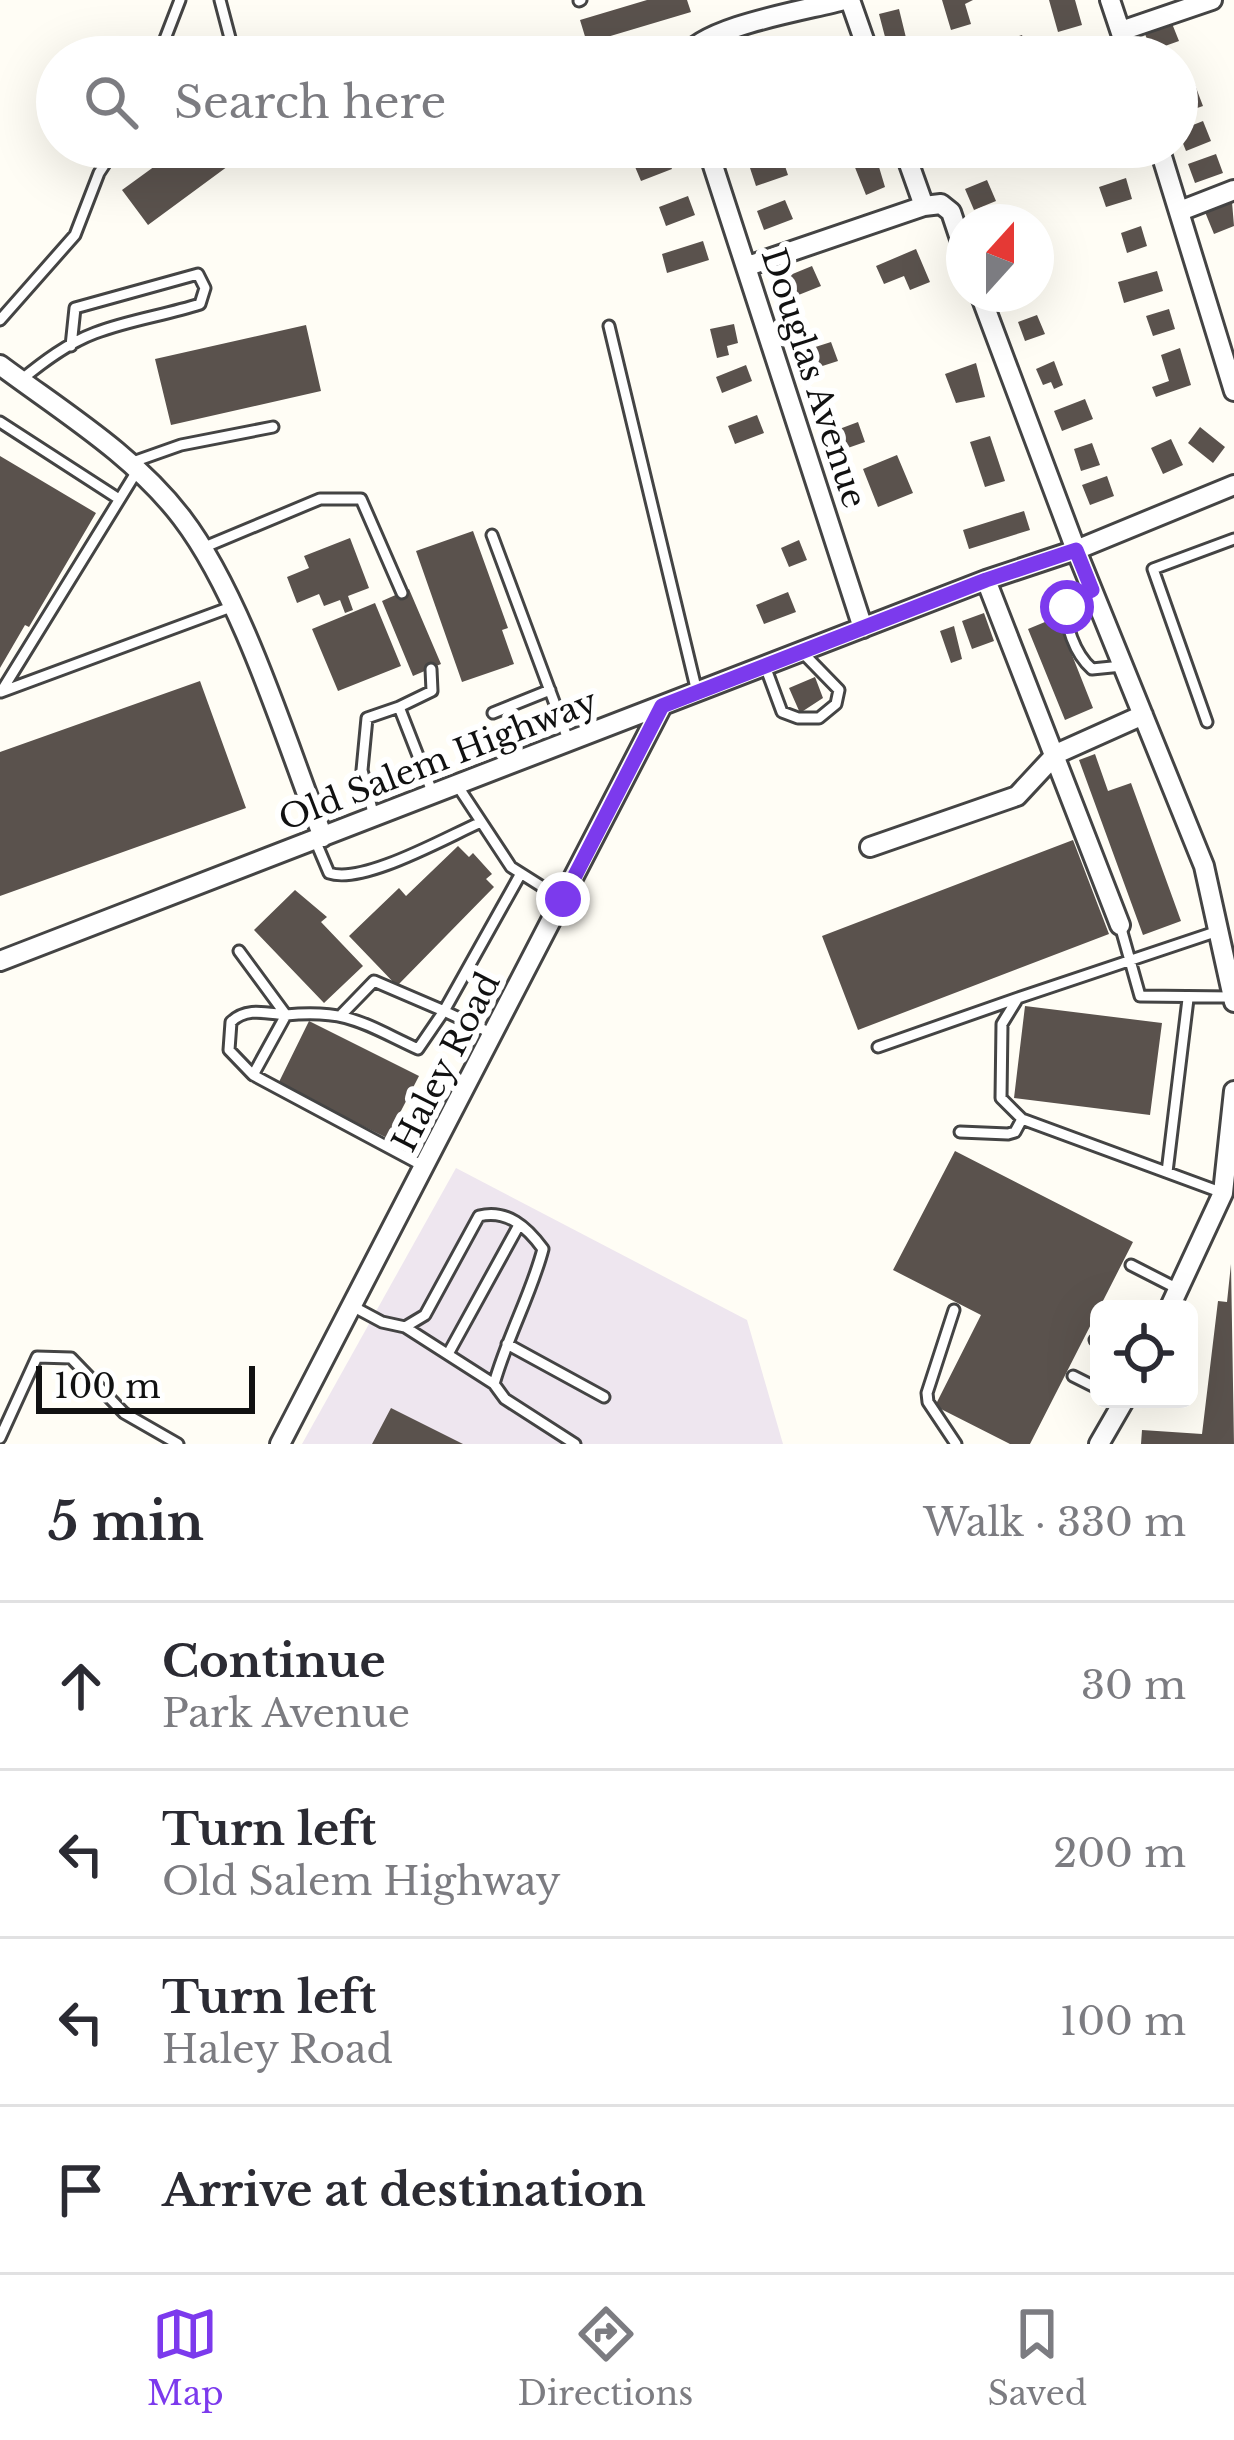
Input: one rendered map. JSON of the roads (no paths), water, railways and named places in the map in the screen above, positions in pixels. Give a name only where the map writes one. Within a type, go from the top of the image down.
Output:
[{"type":"street","points":[[714,36],[847,0],[862,36]]},
{"type":"street","points":[[1110,0],[1122,36]]},
{"type":"street","points":[[1121,32],[1212,0]]},
{"type":"street","name":"Douglas Avenue","points":[[713,168],[863,628]]},
{"type":"street","points":[[910,168],[924,206]]},
{"type":"street","points":[[1166,168],[1234,392]]},
{"type":"street","points":[[1180,211],[1234,190]]},
{"type":"street","points":[[748,266],[924,206],[946,208]]},
{"type":"street","points":[[987,312],[1076,550],[1204,866],[1233,999]]},
{"type":"street","points":[[0,365],[134,467],[183,519],[231,607],[319,839]]},
{"type":"street","name":"Old Salem Highway","points":[[0,962],[986,580],[1076,550],[1234,485]]},
{"type":"street","points":[[986,580],[1120,925]]},
{"type":"street","name":"Haley Road","points":[[280,1444],[662,706]]},
{"type":"street","points":[[870,848],[1017,796],[1056,754],[1143,715]]},
{"type":"street","points":[[1173,1300],[1222,1193],[1234,1091]]},
{"type":"street","points":[[1100,1444],[1118,1408]]},
{"type":"lane","points":[[166,36],[180,0]]},
{"type":"lane","points":[[220,0],[229,36]]},
{"type":"lane","points":[[0,320],[75,236],[102,168]]},
{"type":"lane","points":[[21,380],[94,334],[200,304],[205,288],[198,274],[74,308],[71,346]]},
{"type":"lane","points":[[609,326],[697,692]]},
{"type":"lane","points":[[0,422],[119,499]]},
{"type":"lane","points":[[231,607],[1,692],[134,467],[182,445],[273,427]]},
{"type":"lane","points":[[200,549],[320,499],[361,499],[402,592]]},
{"type":"lane","points":[[492,535],[569,742]]},
{"type":"lane","points":[[1208,722],[1153,569],[1234,539]]},
{"type":"lane","points":[[1092,590],[1069,602],[1065,615],[1078,650],[1092,669],[1124,665]]},
{"type":"lane","points":[[765,666],[782,712],[818,718],[836,704],[839,689],[802,652]]},
{"type":"lane","points":[[374,817],[362,770],[367,718],[432,691],[430,669]]},
{"type":"lane","points":[[493,712],[550,690]]},
{"type":"lane","points":[[399,707],[434,794]]},
{"type":"lane","points":[[457,785],[479,823],[520,874],[563,899]]},
{"type":"lane","points":[[319,839],[329,873],[342,877],[370,870],[479,823]]},
{"type":"lane","points":[[425,1167],[254,1075],[230,1050],[231,1022],[239,1014],[255,1011],[286,1015],[325,1011],[343,1014],[418,1049],[520,874]]},
{"type":"lane","points":[[1120,925],[1140,996],[1233,999]]},
{"type":"lane","points":[[878,1048],[1218,931]]},
{"type":"lane","points":[[239,951],[286,1015]]},
{"type":"lane","points":[[343,1014],[374,981],[494,1034]]},
{"type":"lane","points":[[1018,998],[1002,1024],[1001,1098],[1022,1119],[1222,1193]]},
{"type":"lane","points":[[1167,1172],[1188,999]]},
{"type":"lane","points":[[254,1075],[286,1015]]},
{"type":"lane","points":[[960,1132],[1009,1134],[1022,1119]]},
{"type":"lane","points":[[405,1328],[425,1316],[479,1216],[495,1212],[519,1225],[543,1249],[536,1279],[494,1384]]},
{"type":"lane","points":[[448,1354],[519,1225]]},
{"type":"lane","points":[[1131,1265],[1178,1289]]},
{"type":"lane","points":[[354,1307],[405,1328],[448,1354],[494,1384],[505,1399],[575,1444]]},
{"type":"lane","points":[[954,1310],[927,1393],[928,1402],[957,1443]]},
{"type":"lane","points":[[507,1343],[604,1397]]},
{"type":"lane","points":[[0,1438],[37,1357],[54,1357],[71,1358],[124,1413],[178,1444]]},
{"type":"lane","points":[[1073,1376],[1090,1384]]}]
